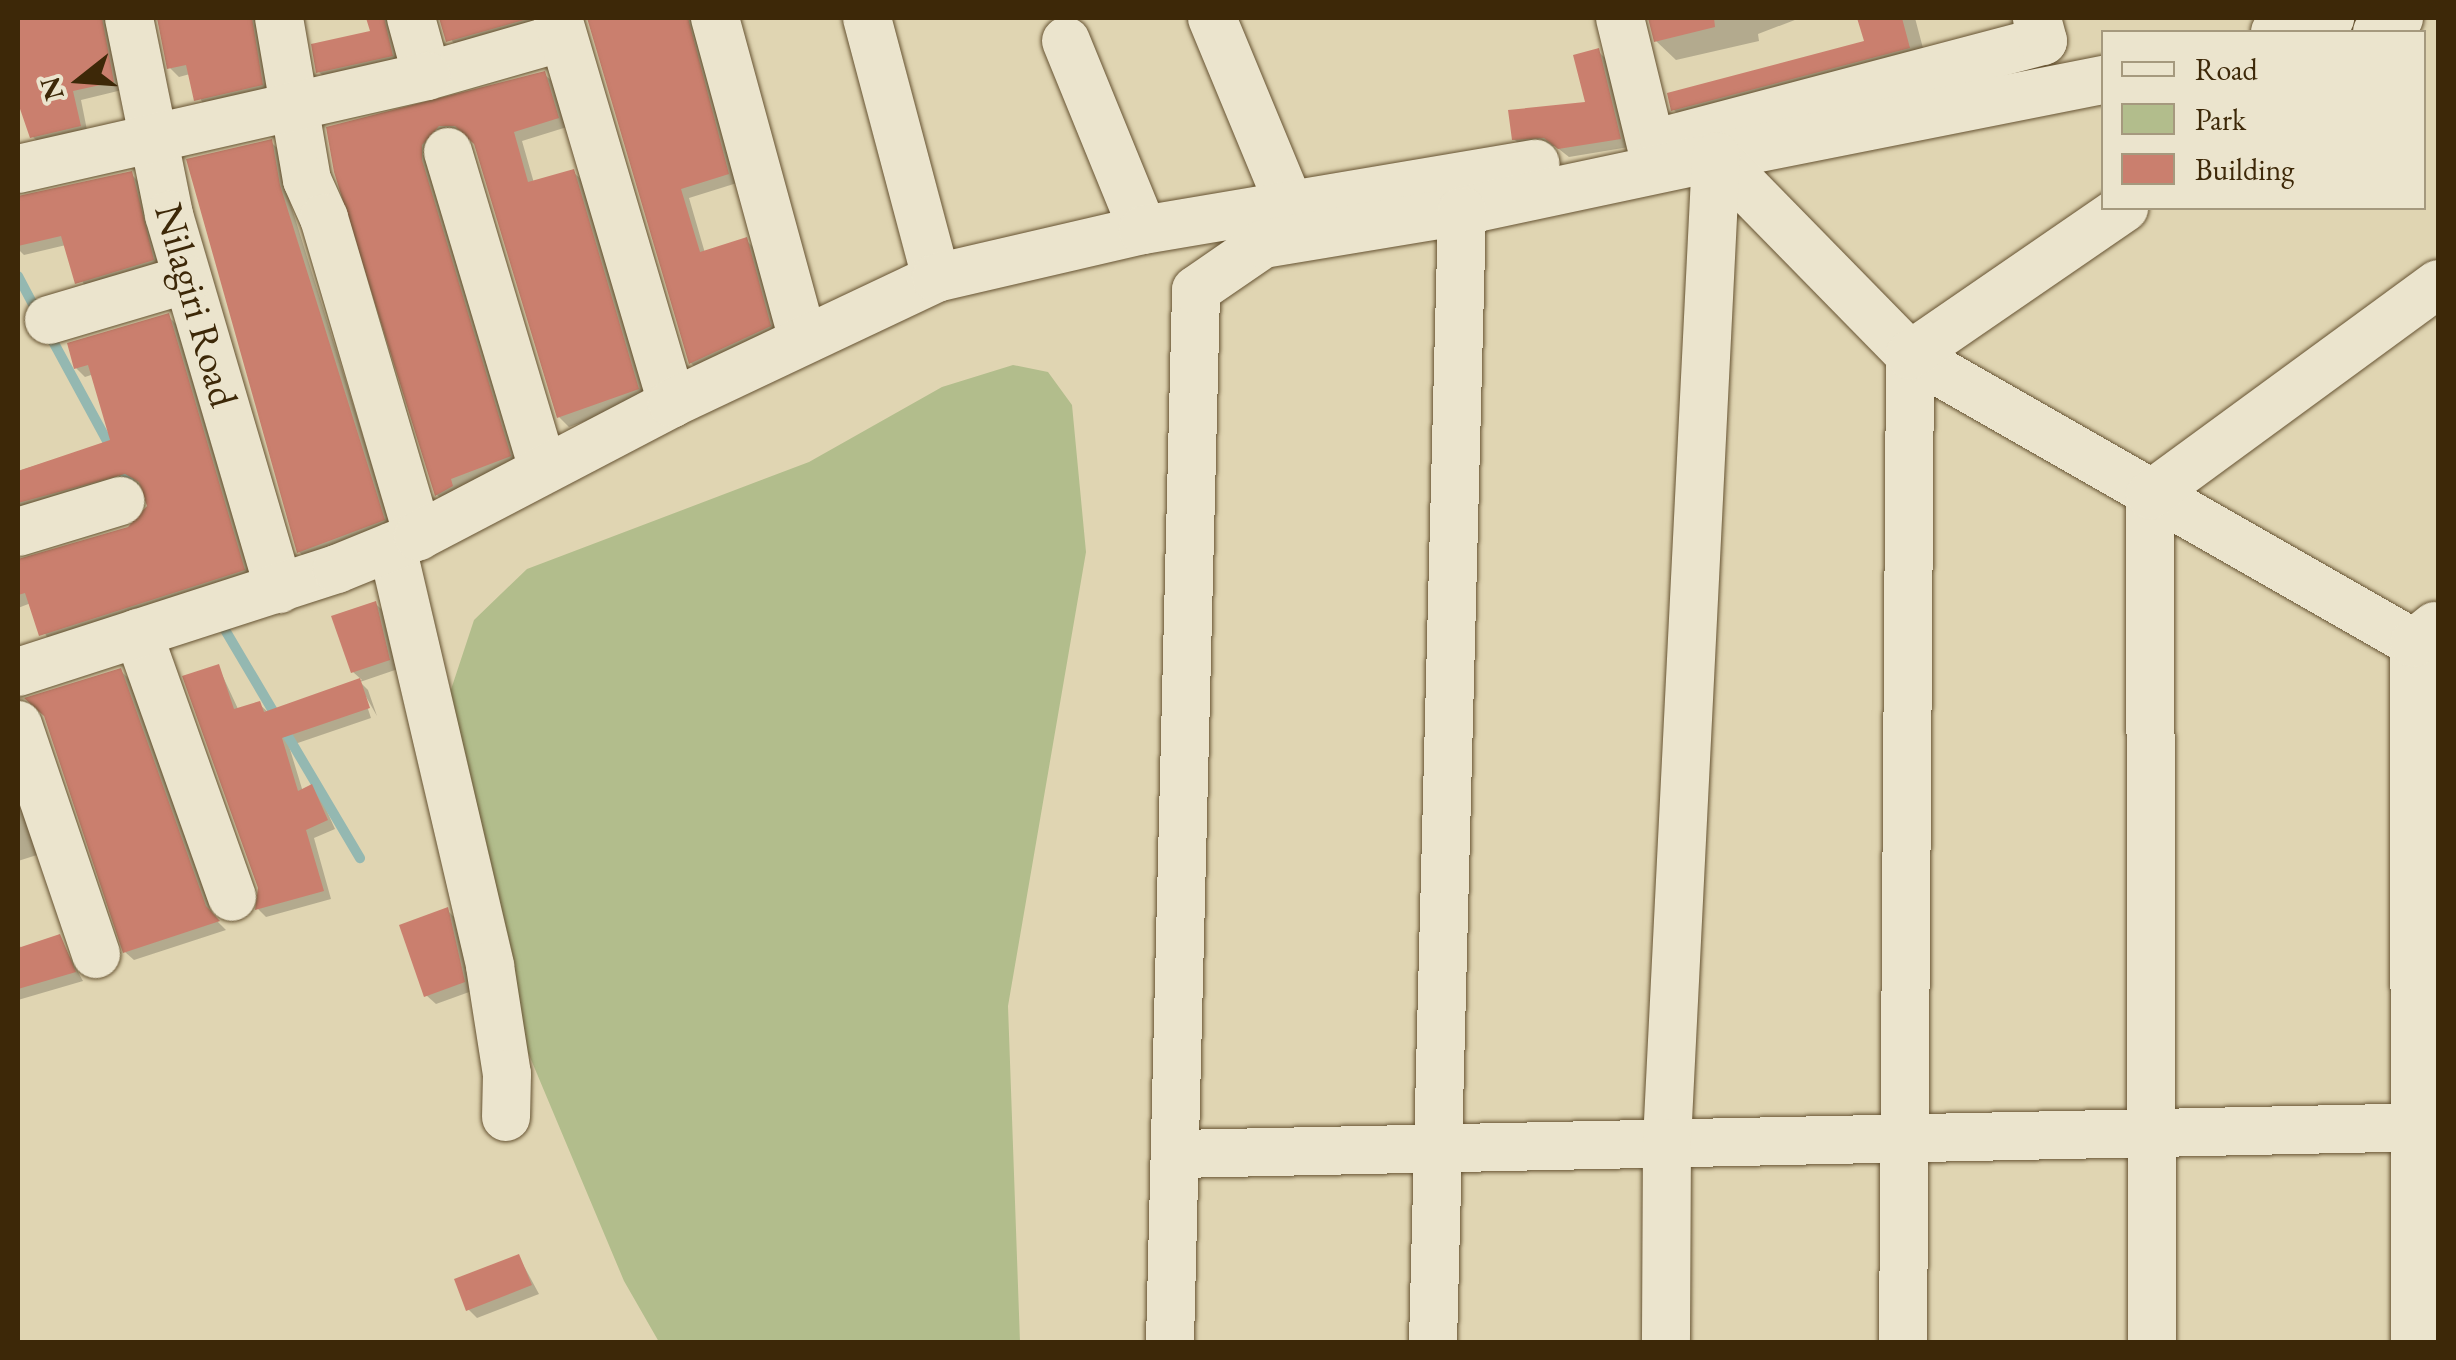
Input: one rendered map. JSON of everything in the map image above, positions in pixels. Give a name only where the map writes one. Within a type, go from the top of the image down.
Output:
[{"type":"street","name":"Nilagiri Road","points":[[128,18],[187,278],[279,589]]},
{"type":"street","points":[[279,18],[307,180],[405,541],[490,966],[507,1074],[506,1117]]},
{"type":"street","points":[[411,18],[427,76]]},
{"type":"street","points":[[716,18],[803,340]]},
{"type":"street","points":[[868,18],[936,278]]},
{"type":"street","points":[[1212,18],[1290,206]]},
{"type":"street","points":[[1620,18],[1651,145]]},
{"type":"street","points":[[2283,30],[2330,18]]},
{"type":"street","points":[[18,169],[427,76],[561,27],[672,403]]},
{"type":"street","points":[[21,660],[138,633],[337,570],[405,541],[672,403],[936,278],[1143,230],[1651,145],[2040,29]]},
{"type":"street","points":[[1066,41],[1143,230]]},
{"type":"street","points":[[1170,1342],[1178,1154],[1196,290],[1262,244],[1462,211],[2101,81]]},
{"type":"street","points":[[448,152],[542,468]]},
{"type":"street","points":[[1716,157],[1910,355],[2150,495],[2430,641],[2426,1128],[2415,1342]]},
{"type":"street","points":[[1666,1342],[1667,1143],[1716,157]]},
{"type":"street","points":[[1910,355],[2121,210]]},
{"type":"street","points":[[1434,1342],[1462,211]]},
{"type":"street","points":[[49,320],[187,278]]},
{"type":"street","points":[[2150,495],[2438,284]]},
{"type":"street","points":[[1902,1342],[1910,355]]},
{"type":"street","points":[[2150,495],[2148,1134],[2152,1342]]},
{"type":"street","points":[[18,532],[120,500]]},
{"type":"street","points":[[138,633],[232,898]]},
{"type":"street","points":[[18,725],[96,954]]},
{"type":"street","points":[[1178,1154],[2426,1128]]},
{"type":"street","points":[[2430,1342],[2438,1340]]},
{"type":"green space","points":[[1013,365],[1048,372],[1072,405],[1086,552],[1008,1006],[1020,1342],[659,1342],[624,1281],[506,1000],[430,753],[474,620],[527,569],[809,462],[942,387]]},
{"type":"building","points":[[18,18],[102,18],[114,82],[73,91],[81,126],[30,138],[18,103]]},
{"type":"building","points":[[157,18],[252,18],[263,85],[194,101],[186,65],[167,69]]},
{"type":"building","points":[[366,18],[384,18],[393,56],[316,73],[311,44],[370,31]]},
{"type":"building","points":[[439,18],[531,18],[446,42]]},
{"type":"building","points":[[587,18],[688,18],[729,174],[681,189],[700,252],[747,237],[771,326],[689,364]]},
{"type":"building","points":[[1648,18],[1714,18],[1715,27],[1654,42]]},
{"type":"building","points":[[1857,18],[1902,18],[1910,48],[1671,111],[1667,93],[1864,41]]},
{"type":"building","points":[[1599,48],[1621,139],[1558,149],[1544,138],[1512,140],[1508,110],[1585,102],[1573,55]]},
{"type":"building","points":[[545,71],[559,118],[514,132],[528,182],[574,169],[639,389],[557,418],[474,144],[455,126],[439,126],[422,145],[422,160],[511,456],[451,479],[453,486],[435,496],[334,172],[326,127]]},
{"type":"building","points":[[272,139],[280,185],[385,520],[297,553],[186,159]]},
{"type":"building","points":[[132,171],[154,260],[75,284],[61,236],[18,246],[18,196]]},
{"type":"building","points":[[169,313],[245,570],[39,636],[25,593],[18,595],[18,559],[128,527],[147,506],[139,482],[125,474],[18,503],[18,471],[110,440],[88,365],[74,369],[67,343]]},
{"type":"building","points":[[376,601],[390,660],[351,673],[331,616]]},
{"type":"building","points":[[219,664],[234,709],[260,701],[264,712],[360,678],[370,708],[282,738],[298,791],[312,784],[328,820],[306,830],[324,891],[255,910],[258,888],[182,676]]},
{"type":"building","points":[[121,668],[206,906],[220,921],[123,953],[44,716],[24,698]]},
{"type":"building","points":[[448,907],[465,982],[424,997],[399,925]]},
{"type":"building","points":[[60,934],[76,972],[18,989],[18,948]]},
{"type":"building","points":[[519,1254],[532,1285],[466,1311],[454,1279]]},
{"type":"waterway","points":[[18,276],[38,314]]},
{"type":"waterway","points":[[49,334],[131,485]]},
{"type":"waterway","points":[[218,618],[360,858]]}]
